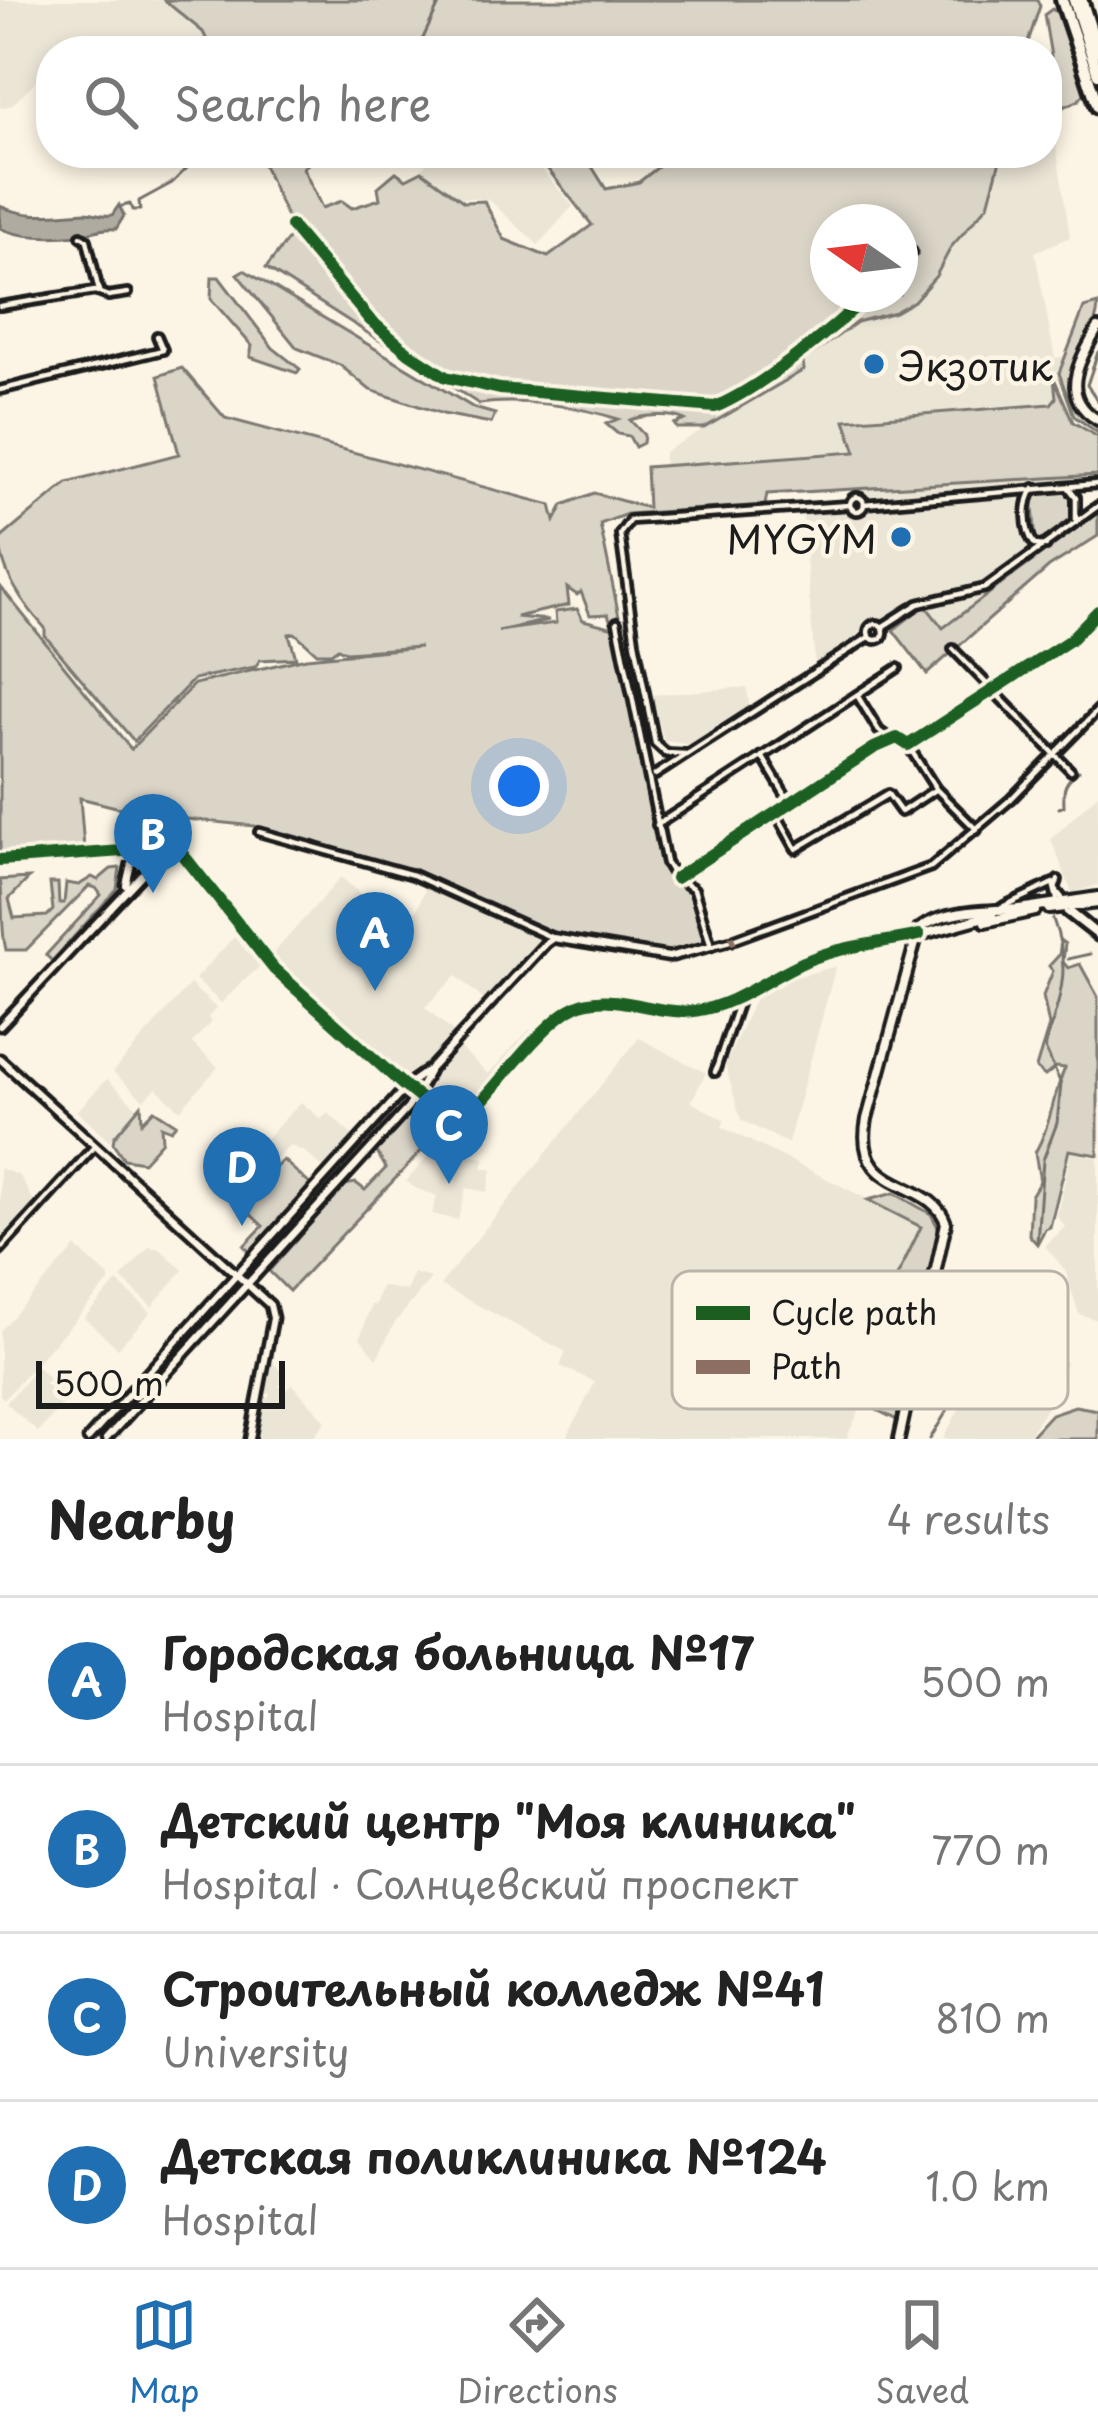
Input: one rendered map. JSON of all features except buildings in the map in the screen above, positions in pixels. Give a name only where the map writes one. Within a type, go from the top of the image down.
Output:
[{"type":"highway","points":[[1062,0],[1098,107]]},
{"type":"highway","points":[[1078,0],[1098,74]]},
{"type":"main road","points":[[1078,0],[1098,51]]},
{"type":"main road","points":[[1098,333],[1077,382],[1083,403],[1098,417]]},
{"type":"main road","points":[[919,935],[1098,901]]},
{"type":"main road","points":[[936,1271],[946,1223],[939,1210],[878,1172],[866,1153],[864,1136],[920,929],[930,921],[975,912],[1098,901]]},
{"type":"main road","points":[[919,935],[1019,908]]},
{"type":"main road","points":[[899,1439],[906,1409]]},
{"type":"street","points":[[291,226],[348,296],[409,353],[446,377],[500,389],[715,407],[735,398],[847,312]]},
{"type":"street","points":[[81,236],[87,240],[100,294]]},
{"type":"street","points":[[0,306],[80,293],[128,293]]},
{"type":"street","points":[[0,390],[163,350],[157,335]]},
{"type":"street","points":[[686,754],[666,753],[655,743],[620,534],[630,520],[849,505],[856,512],[864,504],[1098,484]]},
{"type":"street","points":[[1064,486],[1076,497],[1074,525]]},
{"type":"street","points":[[1034,488],[1026,504],[1029,536],[1035,545],[1047,545]]},
{"type":"street","points":[[655,775],[869,637],[881,638],[882,627],[918,604],[985,588],[1098,506]]},
{"type":"street","points":[[908,745],[1070,640],[1098,611]]},
{"type":"street","points":[[617,622],[666,863],[676,878],[694,889],[711,946]]},
{"type":"street","points":[[953,649],[1070,771]]},
{"type":"street","points":[[657,825],[898,668]]},
{"type":"street","points":[[857,695],[879,731],[892,740]]},
{"type":"street","points":[[259,832],[412,875],[558,938],[669,957],[732,940],[931,867],[976,830],[1098,710]]},
{"type":"street","points":[[676,878],[789,801],[897,738],[908,745],[936,788],[976,830]]},
{"type":"street","points":[[762,756],[789,801]]},
{"type":"street","points":[[775,811],[796,849],[888,794],[901,812],[936,788]]},
{"type":"street","points":[[0,1026],[169,847]]},
{"type":"street","points":[[152,862],[155,848]]},
{"type":"street","points":[[0,860],[179,848],[274,969],[442,1118],[466,1117],[555,1022],[586,1002],[603,1000],[674,1012],[723,1004],[824,954],[919,935]]},
{"type":"street","points":[[122,850],[129,863]]},
{"type":"street","points":[[122,893],[134,850]]},
{"type":"street","points":[[975,912],[1011,904],[1055,882],[1060,898]]},
{"type":"street","points":[[1069,912],[1098,935]]},
{"type":"street","points":[[88,1439],[407,1088],[558,938]]},
{"type":"street","points":[[715,1072],[741,995]]},
{"type":"street","points":[[723,1004],[732,1007],[734,1016]]},
{"type":"street","points":[[0,1059],[249,1284],[273,1314],[250,1439]]},
{"type":"street","points":[[106,1439],[362,1159],[416,1097],[430,1069]]},
{"type":"street","points":[[0,1250],[96,1145]]},
{"type":"street","points":[[351,1149],[358,1148],[362,1159]]},
{"type":"street","points":[[309,1196],[310,1206],[319,1206]]},
{"type":"shaded area","points":[[0,0],[164,0],[205,36],[36,36],[36,81],[12,105],[0,108]]},
{"type":"shaded area","points":[[164,0],[1037,0],[1040,6],[1030,36],[205,36]]},
{"type":"shaded area","points":[[1052,9],[1059,14],[1084,94],[1062,108],[1062,36],[1048,36],[1044,15]]},
{"type":"shaded area","points":[[265,168],[303,168],[322,208],[342,201],[352,208],[380,199],[378,187],[396,172],[406,179],[422,171],[464,202],[484,201],[504,239],[548,257],[592,225],[547,168],[593,168],[606,189],[639,182],[657,168],[998,168],[988,205],[951,247],[936,276],[918,296],[918,204],[810,204],[810,312],[895,312],[857,322],[803,361],[804,370],[704,428],[677,428],[674,424],[685,420],[672,416],[630,420],[644,435],[643,443],[635,447],[629,436],[606,424],[618,419],[602,414],[531,403],[479,404],[266,268],[299,225],[288,220]]},
{"type":"shaded area","points":[[422,168],[541,168],[573,206],[538,245],[488,199],[463,198],[416,176]]},
{"type":"shaded area","points":[[998,168],[1060,168],[1070,237],[1035,252],[1055,358],[1064,356],[1060,377],[1054,379],[1053,403],[846,421],[858,452],[664,466],[664,452],[804,370],[803,362],[857,322],[884,312],[918,312],[918,296],[936,276],[951,247],[988,205]]},
{"type":"shaded area","points":[[119,205],[124,216],[116,229],[48,237],[0,228],[0,206],[32,214],[112,215]]},
{"type":"shaded area","points":[[244,270],[474,408],[495,414],[491,423],[443,414],[370,390],[340,365],[297,348],[237,274]]},
{"type":"shaded area","points":[[212,277],[219,277],[273,348],[300,369],[297,373],[250,357],[252,346],[211,299]]},
{"type":"shaded area","points":[[1098,304],[1070,383],[1071,398],[1098,424],[1098,433],[1074,416],[1059,373],[1084,308]]},
{"type":"shaded area","points":[[182,368],[225,418],[551,505],[555,521],[563,505],[594,493],[648,508],[646,467],[856,452],[845,420],[1051,404],[1056,398],[1054,378],[1073,422],[1098,437],[1098,475],[767,494],[765,505],[627,514],[600,524],[620,621],[611,623],[608,614],[590,615],[581,592],[577,595],[567,588],[569,605],[516,617],[549,620],[498,631],[556,623],[555,612],[577,609],[583,620],[618,629],[665,868],[691,893],[707,943],[675,957],[556,934],[385,863],[254,826],[148,815],[80,798],[84,848],[0,853],[0,586],[131,749],[194,684],[306,658],[420,647],[346,652],[338,648],[317,653],[295,633],[289,634],[296,658],[260,660],[255,667],[194,679],[134,741],[45,636],[45,628],[9,575],[0,539],[67,483],[179,454],[158,376]]},
{"type":"shaded area","points":[[1075,477],[1087,521],[943,629],[893,629],[865,649],[864,637],[815,665],[802,512],[845,510],[857,517],[856,488]]},
{"type":"shaded area","points":[[1067,489],[1074,497],[1073,522],[1043,544],[1036,542],[1032,495]]},
{"type":"shaded area","points":[[1098,512],[1098,536],[1049,567],[927,674],[893,630],[925,605],[943,628]]},
{"type":"shaded area","points":[[747,687],[750,713],[694,745],[664,741],[652,695]]},
{"type":"shaded area","points":[[1098,794],[1098,885],[1072,893],[1051,839]]},
{"type":"shaded area","points":[[120,868],[117,889],[52,961],[46,955],[101,895],[96,888],[89,886],[26,950],[6,950],[0,880],[29,878],[9,899],[14,918],[47,916],[53,910],[50,883],[58,883],[59,903],[64,903],[66,883],[98,880]]},
{"type":"shaded area","points":[[341,877],[402,931],[427,884],[545,934],[484,1000],[456,976],[425,1007],[455,1034],[419,1072],[406,1078],[271,956]]},
{"type":"shaded area","points":[[234,937],[260,966],[221,1003],[195,979]]},
{"type":"shaded area","points":[[1061,941],[1065,944],[1063,962],[1068,968],[1080,964],[1098,997],[1098,1155],[1069,1150],[1050,1227],[1037,1244],[1029,1235],[1031,1196],[1040,1181],[1035,1153],[1065,1068],[1056,1067],[1045,1076],[1036,1068],[1049,1026],[1043,996],[1053,971],[1049,966],[1059,955]]},
{"type":"shaded area","points":[[836,966],[787,1143],[741,1120],[725,1065],[755,998],[778,982]]},
{"type":"shaded area","points":[[190,984],[216,1008],[208,1018],[211,1022],[192,1043],[218,1067],[180,1110],[156,1088],[144,1100],[113,1072]]},
{"type":"shaded area","points":[[530,1029],[534,1033],[463,1111],[454,1114],[425,1088],[459,1047],[488,1074]]},
{"type":"shaded area","points":[[639,1038],[706,1073],[691,1102],[725,1120],[722,1127],[922,1226],[900,1271],[672,1271],[672,1409],[860,1409],[846,1439],[566,1439],[595,1382],[560,1366],[566,1352],[440,1285]]},
{"type":"shaded area","points":[[107,1079],[139,1109],[109,1141],[77,1111]]},
{"type":"shaded area","points":[[301,1102],[321,1119],[328,1113],[355,1138],[325,1170],[305,1152],[290,1146],[276,1158],[261,1144]]},
{"type":"shaded area","points":[[420,1104],[445,1126],[289,1291],[269,1271],[344,1185],[356,1183],[365,1190],[386,1168],[376,1151]]},
{"type":"shaded area","points":[[141,1105],[142,1122],[154,1110],[176,1124],[171,1130],[161,1126],[162,1141],[143,1162],[124,1159],[113,1143]]},
{"type":"shaded area","points":[[437,1147],[484,1158],[482,1168],[492,1170],[487,1192],[466,1188],[458,1220],[432,1214],[437,1196],[406,1181]]},
{"type":"shaded area","points":[[1071,1152],[1098,1158],[1098,1320],[1079,1314],[1068,1271],[1045,1246],[1065,1227],[1057,1216]]},
{"type":"shaded area","points":[[283,1160],[312,1186],[250,1252],[244,1246],[263,1226],[245,1209],[244,1201],[256,1188],[252,1184],[259,1177],[256,1173],[266,1162],[274,1169]]},
{"type":"shaded area","points":[[0,1168],[20,1176],[36,1206],[6,1239],[0,1234]]},
{"type":"shaded area","points":[[894,1193],[931,1214],[939,1229],[930,1271],[900,1271],[921,1227],[868,1200]]},
{"type":"shaded area","points":[[76,1247],[109,1282],[4,1399],[0,1395],[0,1331]]},
{"type":"shaded area","points":[[149,1247],[160,1249],[183,1270],[152,1307],[121,1278]]},
{"type":"shaded area","points":[[413,1273],[431,1278],[394,1324],[377,1358],[360,1338],[371,1305],[381,1286],[407,1291]]},
{"type":"shaded area","points":[[234,1281],[240,1282],[240,1288],[103,1439],[91,1439]]},
{"type":"shaded area","points":[[117,1282],[151,1312],[118,1348],[84,1318]]},
{"type":"shaded area","points":[[271,1360],[287,1377],[279,1386],[285,1391],[292,1384],[326,1421],[311,1439],[259,1439],[263,1398],[270,1394],[264,1392]]},
{"type":"shaded area","points":[[38,1367],[69,1398],[38,1432],[6,1403]]},
{"type":"shaded area","points":[[1068,1408],[1098,1410],[1098,1439],[1028,1439],[1051,1414]]},
{"type":"shaded area","points":[[876,1409],[902,1409],[899,1421]]},
{"type":"shaded area","points":[[959,1409],[1046,1409],[1026,1439],[943,1439]]},
{"type":"waterway","points":[[424,36],[441,0]]},
{"type":"waterway","points":[[119,207],[130,204],[132,210],[140,210],[139,201],[172,183],[187,168]]},
{"type":"waterway","points":[[1098,352],[1087,385],[1098,401]]},
{"type":"waterway","points":[[1059,808],[1064,806],[1067,782],[1079,771]]},
{"type":"waterway","points":[[1037,1242],[1043,1160],[1057,1123],[1061,1084],[1045,1048],[1063,970],[1053,919]]},
{"type":"waterway","points":[[1068,959],[1090,954]]},
{"type":"waterway","points":[[930,1439],[948,1409]]},
{"type":"marked path","points":[[730,941],[735,939]]},
{"type":"cycle path","points":[[291,226],[370,320],[409,353],[446,377],[500,389],[715,407],[754,386],[849,312]]},
{"type":"cycle path","points":[[676,878],[874,748],[897,738],[908,745],[1070,640],[1098,611]]},
{"type":"cycle path","points":[[0,860],[177,847],[274,969],[448,1120],[466,1117],[545,1030],[583,1003],[614,1001],[678,1011],[710,1008],[824,954],[919,935]]},
{"type":"place","name":"Экзотик","points":[[874,364]]},
{"type":"place","name":"MYGYM","points":[[901,537]]},
{"type":"place","name":"Детский центр \"Моя клиника\"","points":[[153,893]]},
{"type":"place","name":"Городская больница №17","points":[[375,991]]},
{"type":"place","name":"Строительный колледж №41","points":[[449,1184]]},
{"type":"place","name":"Детская поликлиника №124","points":[[242,1226]]}]
